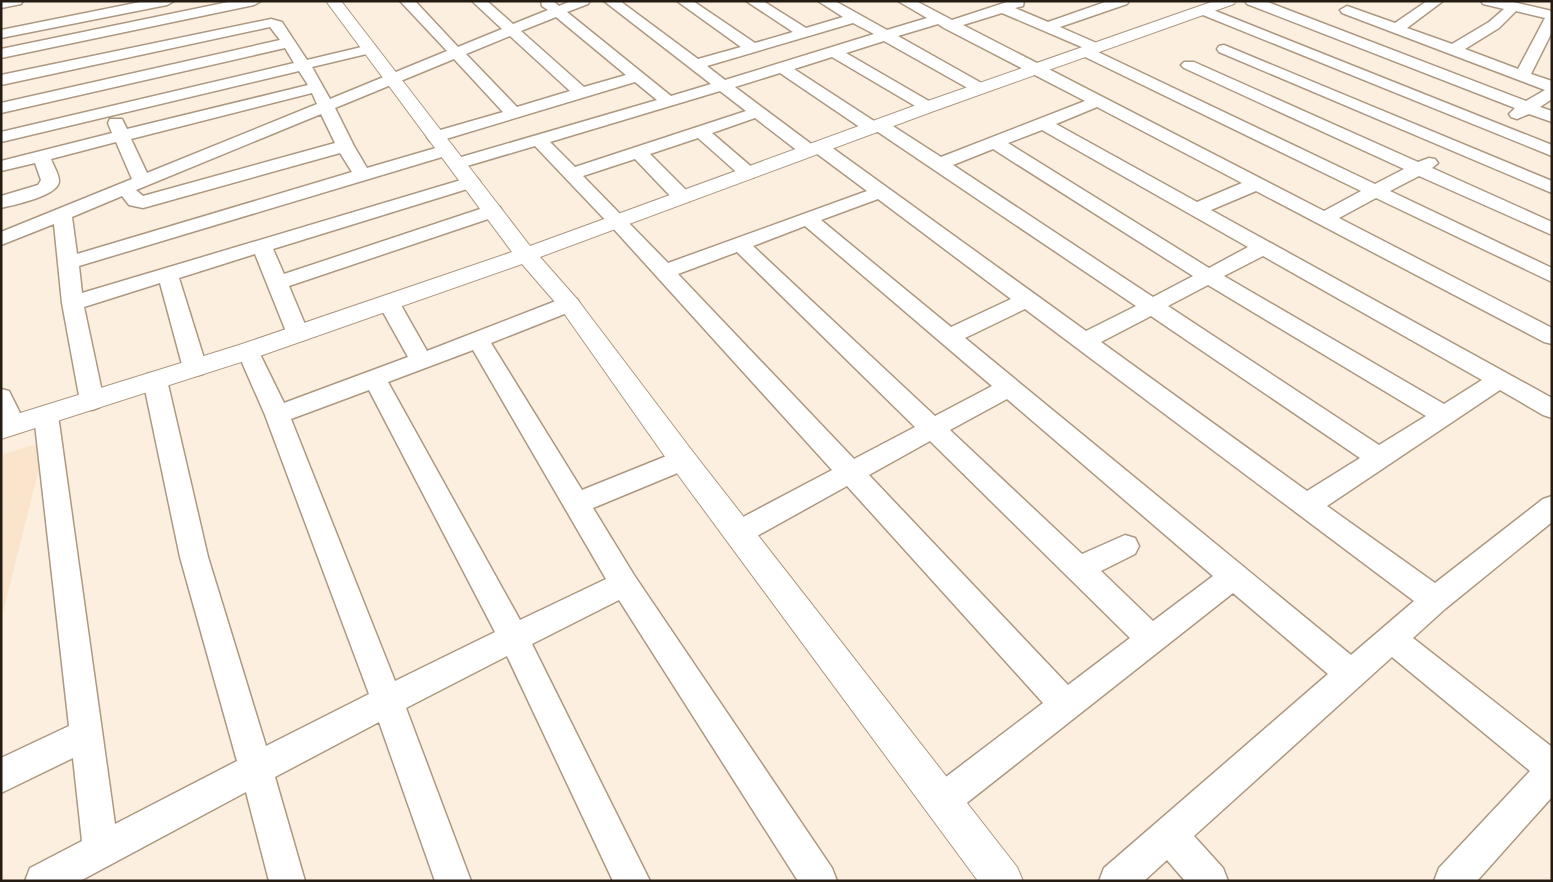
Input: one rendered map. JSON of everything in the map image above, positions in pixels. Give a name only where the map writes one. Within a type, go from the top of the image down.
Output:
[{"type":"street","points":[[1,4],[16,1]]},
{"type":"street","points":[[167,1],[6,33],[8,52],[254,1]]},
{"type":"street","points":[[333,1],[525,254],[568,304],[738,533],[1003,881]]},
{"type":"street","points":[[407,1],[514,114]]},
{"type":"street","points":[[479,1],[581,94]]},
{"type":"street","points":[[1,239],[456,54],[512,30],[552,6],[583,1]]},
{"type":"street","points":[[611,1],[758,112],[880,192],[1435,600]]},
{"type":"street","points":[[684,1],[753,48]]},
{"type":"street","points":[[754,1],[805,32]]},
{"type":"street","points":[[825,1],[980,88]]},
{"type":"street","points":[[68,263],[363,175],[539,141],[886,36],[941,15],[1004,8],[1025,1]]},
{"type":"street","points":[[1048,27],[1122,1]]},
{"type":"street","points":[[1252,1],[1552,117]]},
{"type":"street","points":[[1308,23],[1347,10],[1366,1]]},
{"type":"street","points":[[1396,29],[1436,1]]},
{"type":"street","points":[[1488,1],[1552,16],[1522,76]]},
{"type":"street","points":[[911,4],[941,15],[1038,69],[1256,184],[1552,337]]},
{"type":"street","points":[[1,397],[7,427],[248,351],[618,222],[1211,5],[1260,33],[1552,151]]},
{"type":"street","points":[[552,6],[669,102]]},
{"type":"street","points":[[1452,50],[1504,17],[1513,6]]},
{"type":"street","points":[[1004,8],[1048,27],[1091,50],[1169,74],[1418,169],[1552,229]]},
{"type":"street","points":[[1347,10],[1552,87]]},
{"type":"street","points":[[695,65],[855,18]]},
{"type":"street","points":[[1,80],[271,23],[276,24],[317,87],[345,146],[363,175]]},
{"type":"street","points":[[126,28],[134,52]]},
{"type":"street","points":[[1169,74],[1260,33]]},
{"type":"street","points":[[1,108],[288,43]]},
{"type":"street","points":[[1,137],[370,49]]},
{"type":"street","points":[[1224,49],[1552,188]]},
{"type":"street","points":[[246,52],[260,75]]},
{"type":"street","points":[[834,52],[928,107]]},
{"type":"street","points":[[782,68],[876,127],[940,164],[1379,458]]},
{"type":"street","points":[[1169,74],[1376,191],[1552,276]]},
{"type":"street","points":[[73,303],[320,229],[453,158],[514,114],[638,76]]},
{"type":"street","points":[[101,86],[110,111],[142,182]]},
{"type":"street","points":[[1,166],[317,87]]},
{"type":"street","points":[[1323,219],[1495,128],[1552,92]]},
{"type":"street","points":[[940,164],[1099,101]]},
{"type":"street","points":[[572,174],[758,112]]},
{"type":"street","points":[[288,122],[308,157]]},
{"type":"street","points":[[1042,124],[1552,409]]},
{"type":"street","points":[[700,131],[748,173]]},
{"type":"street","points":[[539,141],[618,222],[1066,705]]},
{"type":"street","points":[[994,142],[1208,276],[1444,415]]},
{"type":"street","points":[[125,189],[136,201],[142,202],[345,146]]},
{"type":"street","points":[[638,152],[682,197]]},
{"type":"street","points":[[1,202],[45,189],[49,185],[50,180],[41,156]]},
{"type":"street","points":[[1195,210],[1256,184]]},
{"type":"street","points":[[304,192],[320,229]]},
{"type":"street","points":[[663,272],[880,192]]},
{"type":"street","points":[[277,283],[493,211]]},
{"type":"street","points":[[62,215],[73,303],[92,401]]},
{"type":"street","points":[[808,219],[1351,674]]},
{"type":"street","points":[[740,244],[1152,639]]},
{"type":"street","points":[[262,246],[298,334]]},
{"type":"street","points":[[1084,342],[1262,248]]},
{"type":"street","points":[[168,274],[195,368]]},
{"type":"street","points":[[949,337],[1027,300]]},
{"type":"street","points":[[389,303],[421,360]]},
{"type":"street","points":[[277,415],[376,379],[568,304]]},
{"type":"street","points":[[478,340],[624,584],[819,881]]},
{"type":"street","points":[[248,351],[277,415],[388,702],[453,881]]},
{"type":"street","points":[[376,379],[512,637],[632,881]]},
{"type":"street","points":[[155,380],[194,557],[287,881]]},
{"type":"street","points":[[1306,505],[1499,380]]},
{"type":"street","points":[[738,533],[1009,387]]},
{"type":"street","points":[[46,415],[101,850]]},
{"type":"street","points":[[576,504],[683,460]]},
{"type":"street","points":[[1117,881],[1435,600],[1552,507]]},
{"type":"street","points":[[1079,569],[1125,546]]},
{"type":"street","points":[[942,800],[1234,576]]},
{"type":"street","points":[[43,881],[256,768],[512,637],[624,584]]},
{"type":"street","points":[[1392,638],[1552,768]]},
{"type":"street","points":[[1,776],[86,735]]},
{"type":"street","points":[[1452,881],[1552,772]]},
{"type":"street","points":[[1168,836],[1210,881]]},
{"type":"shaded area","points":[[46,441],[1,621],[1,455]]}]
